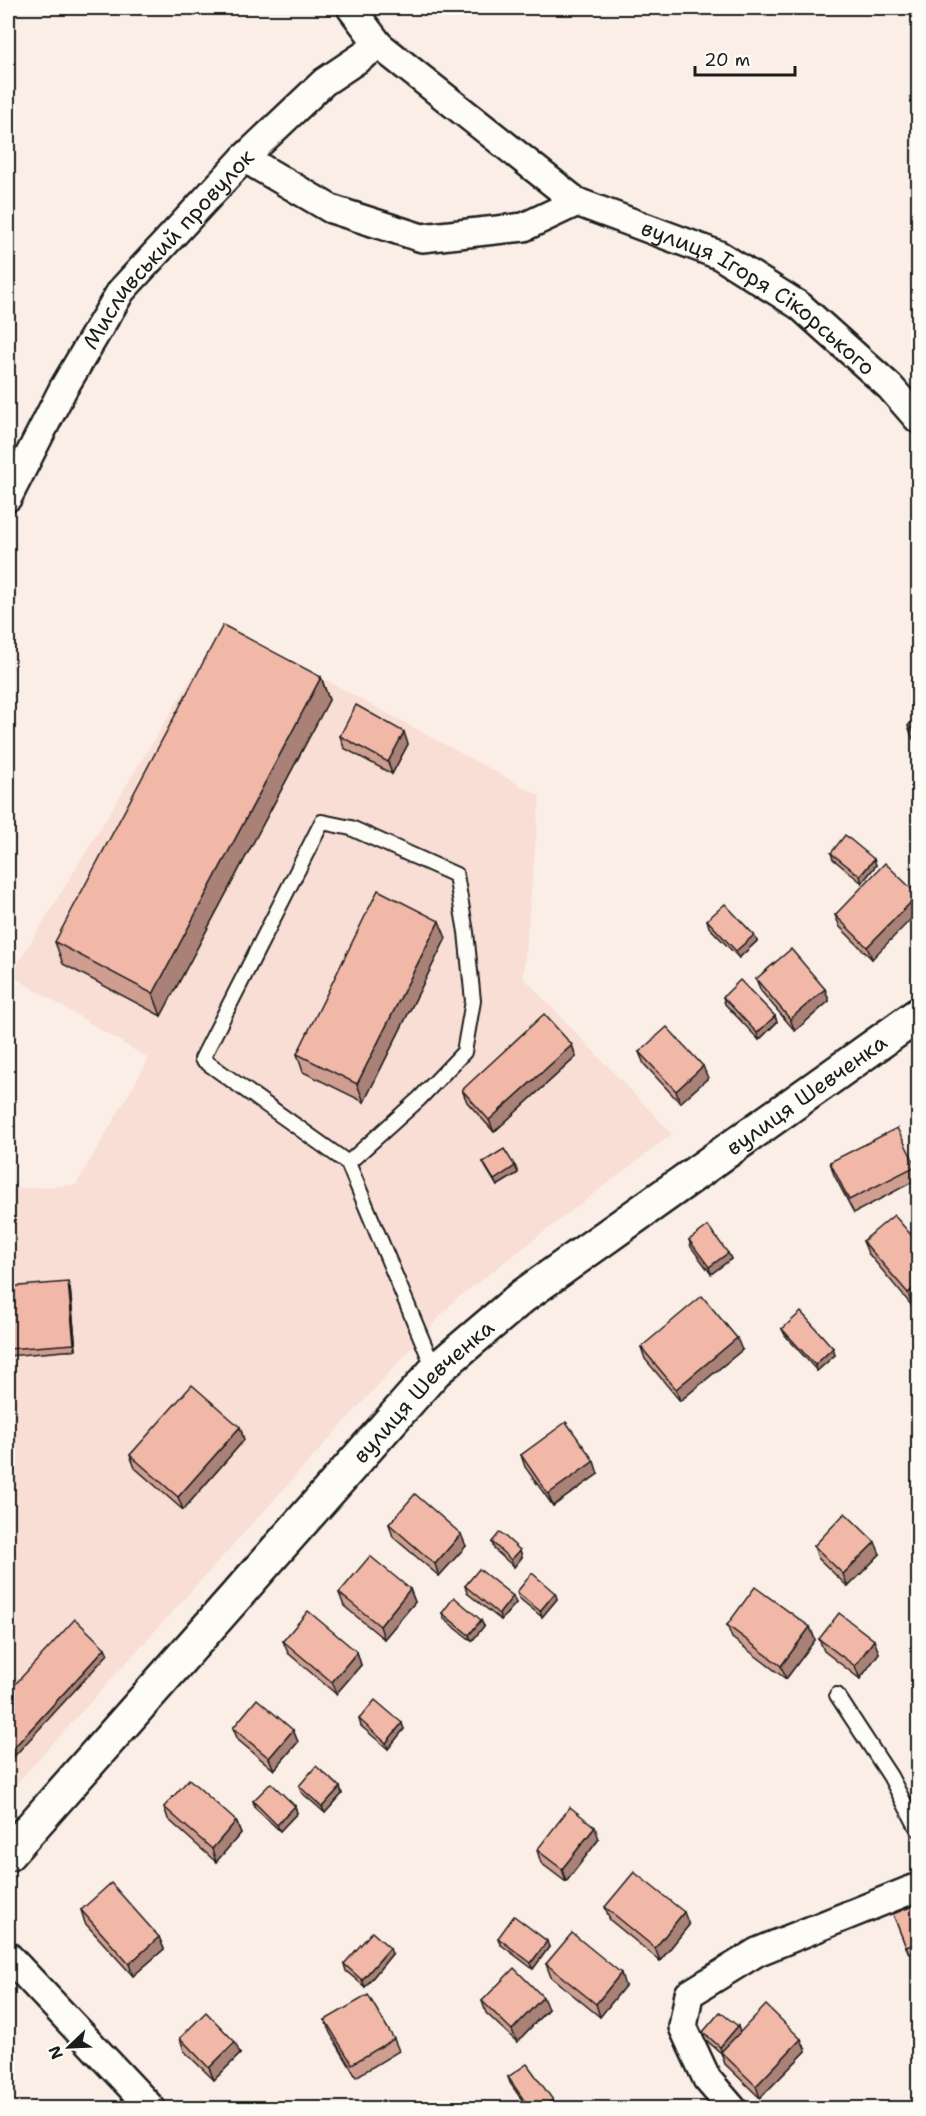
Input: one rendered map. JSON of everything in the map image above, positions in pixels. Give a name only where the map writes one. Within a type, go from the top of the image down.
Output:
[{"type":"street","name":"вулиця Ігоря Сікорського","points":[[351,8],[379,45],[577,202],[719,255],[800,306],[890,387],[918,420]]},
{"type":"street","name":"Мисливський провулок","points":[[8,497],[63,389],[121,291],[244,158],[324,82],[379,45]]},
{"type":"street","points":[[244,158],[331,209],[422,238],[524,227],[577,202]]},
{"type":"street","name":"вулиця Шевченка","points":[[8,1854],[435,1371],[523,1296],[918,1015]]},
{"type":"street","points":[[732,2109],[707,2079],[683,2027],[688,1994],[757,1952],[918,1887]]},
{"type":"street","points":[[8,1956],[151,2109]]},
{"type":"lane","points":[[348,1163],[420,1100],[464,1052],[473,1001],[466,932],[456,875],[351,828],[322,822],[202,1059],[348,1163],[435,1371]]},
{"type":"lane","points":[[837,1695],[890,1776],[918,1829]]},
{"type":"shaded area","points":[[224,625],[540,796],[523,977],[672,1134],[455,1300],[8,1793],[8,1189],[76,1185],[149,1059],[11,975]]},
{"type":"building","points":[[223,625],[321,677],[153,994],[55,942]]},
{"type":"building","points":[[356,705],[404,732],[388,762],[340,736]]},
{"type":"building","points":[[918,715],[918,736],[908,726]]},
{"type":"building","points":[[845,835],[874,859],[860,876],[831,853]]},
{"type":"building","points":[[885,863],[918,895],[867,947],[835,915]]},
{"type":"building","points":[[378,890],[439,921],[357,1084],[297,1054]]},
{"type":"building","points":[[725,904],[754,935],[736,951],[707,920]]},
{"type":"building","points":[[791,949],[825,989],[790,1019],[756,979]]},
{"type":"building","points":[[740,980],[775,1016],[757,1033],[723,997]]},
{"type":"building","points":[[544,1014],[572,1045],[489,1120],[462,1090]]},
{"type":"building","points":[[667,1027],[703,1066],[676,1091],[639,1052]]},
{"type":"building","points":[[897,1128],[916,1166],[849,1200],[830,1162]]},
{"type":"building","points":[[504,1149],[515,1166],[494,1180],[483,1162]]},
{"type":"building","points":[[894,1215],[918,1243],[918,1284],[908,1293],[863,1241]]},
{"type":"building","points":[[708,1226],[728,1253],[709,1267],[689,1240]]},
{"type":"building","points":[[68,1282],[74,1344],[8,1349],[8,1287]]},
{"type":"building","points":[[702,1296],[737,1338],[676,1389],[641,1347]]},
{"type":"building","points":[[801,1312],[833,1348],[815,1365],[782,1329]]},
{"type":"building","points":[[192,1385],[240,1427],[178,1497],[130,1455]]},
{"type":"building","points":[[566,1422],[594,1461],[548,1494],[521,1455]]},
{"type":"building","points":[[415,1494],[461,1534],[435,1564],[389,1524]]},
{"type":"building","points":[[845,1513],[875,1542],[843,1574],[814,1546]]},
{"type":"building","points":[[500,1532],[520,1550],[511,1560],[492,1542]]},
{"type":"building","points":[[370,1556],[410,1589],[380,1626],[339,1593]]},
{"type":"building","points":[[479,1569],[513,1596],[499,1614],[465,1586]]},
{"type":"building","points":[[532,1573],[555,1593],[540,1611],[517,1592]]},
{"type":"building","points":[[755,1587],[810,1627],[781,1666],[727,1625]]},
{"type":"building","points":[[454,1597],[481,1620],[469,1635],[442,1613]]},
{"type":"building","points":[[308,1611],[357,1652],[332,1682],[283,1641]]},
{"type":"building","points":[[839,1613],[874,1640],[855,1666],[819,1639]]},
{"type":"building","points":[[75,1619],[105,1648],[8,1754],[8,1692]]},
{"type":"building","points":[[257,1699],[293,1730],[269,1758],[233,1728]]},
{"type":"building","points":[[375,1700],[402,1723],[386,1743],[359,1719]]},
{"type":"building","points":[[316,1766],[340,1787],[322,1807],[299,1786]]},
{"type":"building","points":[[189,1779],[236,1821],[212,1849],[164,1807]]},
{"type":"building","points":[[271,1783],[295,1806],[277,1825],[253,1801]]},
{"type":"building","points":[[570,1807],[595,1827],[562,1869],[537,1850]]},
{"type":"building","points":[[634,1872],[684,1912],[655,1948],[605,1907]]},
{"type":"building","points":[[111,1883],[159,1937],[129,1964],[81,1910]]},
{"type":"building","points":[[918,1904],[918,1943],[906,1947],[893,1914]]},
{"type":"building","points":[[514,1916],[547,1941],[531,1963],[498,1938]]},
{"type":"building","points":[[372,1932],[390,1948],[362,1980],[344,1964]]},
{"type":"building","points":[[572,1933],[621,1973],[596,2004],[546,1964]]},
{"type":"building","points":[[514,1968],[543,1997],[512,2030],[482,2001]]},
{"type":"building","points":[[368,1995],[394,2039],[352,2064],[325,2020]]},
{"type":"building","points":[[766,2005],[801,2039],[756,2086],[721,2052]]},
{"type":"building","points":[[206,2012],[235,2042],[209,2068],[180,2038]]},
{"type":"building","points":[[720,2012],[738,2026],[720,2047],[703,2032]]},
{"type":"building","points":[[527,2064],[553,2100],[540,2109],[530,2109],[508,2077]]},
{"type":"building","points":[[444,2104],[447,2109],[437,2109]]}]
